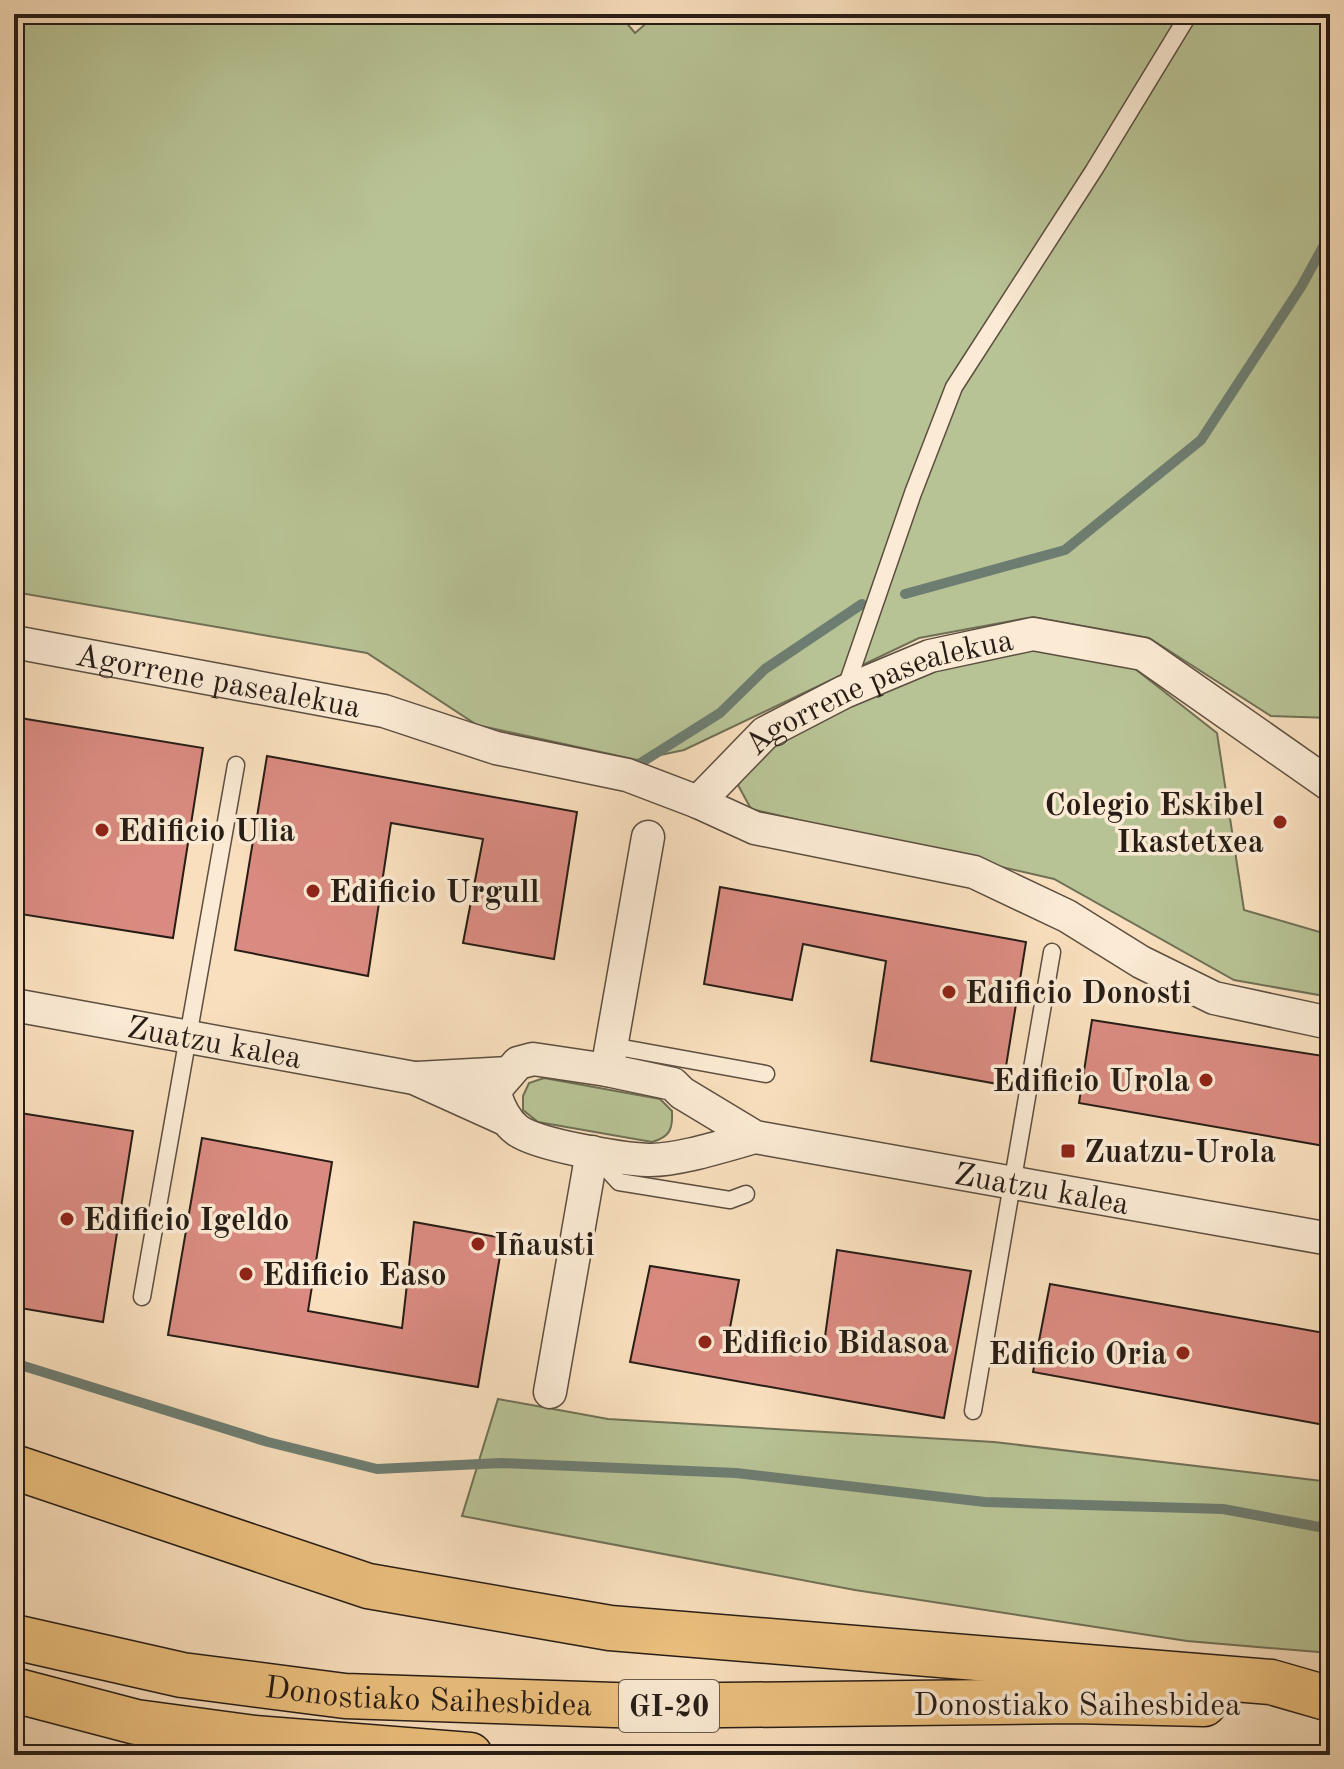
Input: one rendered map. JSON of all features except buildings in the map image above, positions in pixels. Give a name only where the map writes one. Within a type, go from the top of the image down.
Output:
[{"type":"highway","points":[[14,1467],[368,1586],[610,1628],[1271,1682],[1330,1699]]},
{"type":"highway","name":"Donostiako Saihesbidea","points":[[14,1637],[182,1675],[345,1696],[644,1706],[1074,1701],[1330,1707]]},
{"type":"highway","name":"Donostiako Saihesbidea","points":[[14,1690],[136,1722],[254,1738],[470,1755]]},
{"type":"street","name":"Agorrene pasealekua","points":[[698,802],[765,733],[844,692],[930,656],[1033,634],[1143,654],[1330,785]]},
{"type":"street","name":"Agorrene pasealekua","points":[[14,642],[384,711],[496,748],[627,775],[755,828],[974,872],[1067,916],[1141,962],[1214,998],[1330,1023]]},
{"type":"street","points":[[610,1058],[648,837]]},
{"type":"street","name":"Zuatzu kalea","points":[[14,1005],[414,1078],[509,1073],[518,1063],[533,1059],[610,1058],[673,1084],[682,1093],[755,1137],[1330,1239]]},
{"type":"street","points":[[507,1120],[495,1094],[509,1073]]},
{"type":"street","name":"Zuatzu kalea","points":[[414,1078],[507,1120],[528,1136],[592,1152],[648,1160],[668,1159],[755,1137]]},
{"type":"street","points":[[668,1159],[681,1146],[691,1126],[689,1107],[682,1093]]},
{"type":"street","points":[[550,1392],[592,1152]]},
{"type":"lane","points":[[844,692],[913,493],[954,387],[1094,170],[1189,14]]},
{"type":"lane","points":[[142,1297],[236,765]]},
{"type":"lane","points":[[973,1411],[1052,952]]},
{"type":"lane","points":[[610,1058],[766,1074]]},
{"type":"lane","points":[[592,1152],[619,1182],[730,1200],[746,1194]]},
{"type":"green space","points":[[14,14],[619,14],[635,33],[657,14],[1330,14],[1330,718],[1271,716],[1149,638],[1033,617],[919,638],[684,750],[637,760],[477,725],[367,653],[14,592]]},
{"type":"green space","points":[[1026,648],[1134,668],[1217,733],[1244,910],[1330,935],[1330,997],[1234,980],[1054,879],[751,809],[738,785],[773,740],[931,668]]},
{"type":"green space","points":[[544,1078],[660,1099],[672,1111],[671,1127],[667,1135],[652,1142],[538,1122],[523,1110],[523,1096],[529,1083]]},
{"type":"green space","points":[[498,1399],[608,1419],[994,1442],[1330,1482],[1330,1653],[1187,1641],[855,1590],[462,1516]]},
{"type":"waterway","points":[[905,594],[1065,550],[1201,440],[1301,287],[1330,234]]},
{"type":"waterway","points":[[639,764],[720,713],[765,669],[862,604]]},
{"type":"waterway","points":[[14,1363],[268,1442],[377,1469],[501,1463],[736,1473],[985,1502],[1223,1509],[1330,1529]]},
{"type":"place","name":"Colegio Eskibel Ikastetxea","points":[[1280,822]]},
{"type":"place","name":"Edificio Ulia","points":[[102,830]]},
{"type":"place","name":"Edificio Urgull","points":[[313,891]]},
{"type":"place","name":"Edificio Donosti","points":[[949,992]]},
{"type":"place","name":"Edificio Urola","points":[[1206,1080]]},
{"type":"place","name":"Zuatzu-Urola","points":[[1068,1151]]},
{"type":"place","name":"Edificio Igeldo","points":[[67,1219]]},
{"type":"place","name":"Iñausti","points":[[478,1244]]},
{"type":"place","name":"Edificio Easo","points":[[246,1274]]},
{"type":"place","name":"Edificio Bidasoa","points":[[705,1342]]},
{"type":"place","name":"Edificio Oria","points":[[1183,1353]]}]
